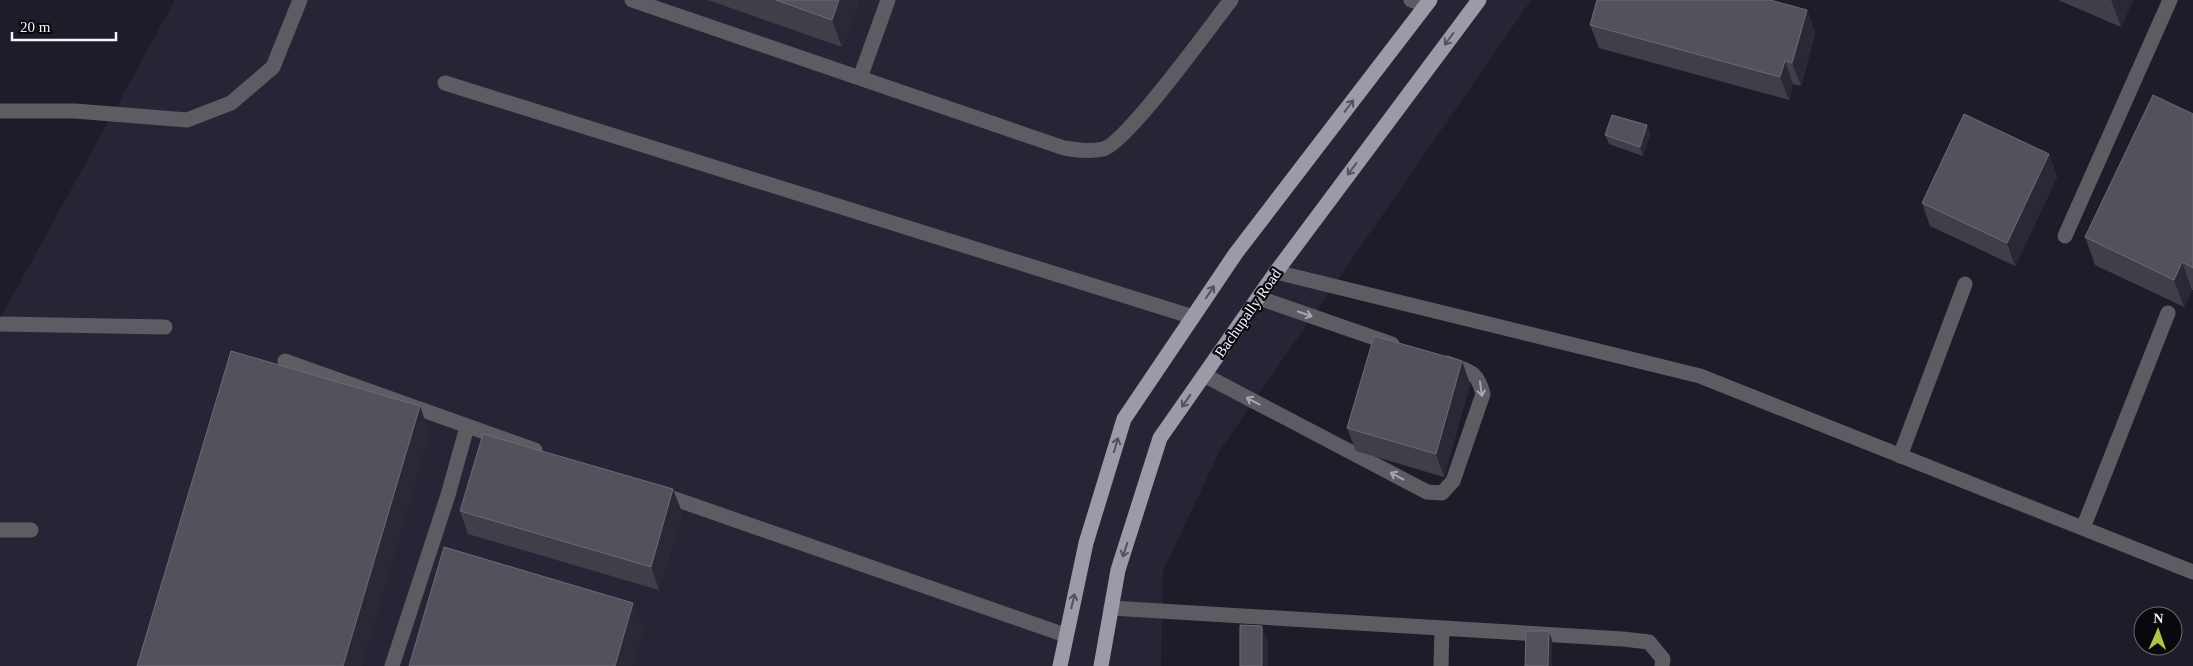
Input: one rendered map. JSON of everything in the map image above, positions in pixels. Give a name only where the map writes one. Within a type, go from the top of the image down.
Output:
[{"type":"main road","name":"Bachupally Road","points":[[1101,666],[1118,570],[1160,438],[1276,272],[1478,0]]},
{"type":"main road","points":[[1060,666],[1065,635],[1086,543],[1124,419],[1236,253],[1428,3]]},
{"type":"street","points":[[0,111],[75,111],[187,120],[231,103],[273,67],[300,0]]},
{"type":"street","points":[[632,0],[1064,148],[1081,151],[1104,149],[1122,135],[1150,104],[1230,0]]},
{"type":"street","points":[[860,78],[888,0]]},
{"type":"street","points":[[1410,0],[1428,3]]},
{"type":"street","points":[[2065,236],[2170,0]]},
{"type":"street","points":[[445,83],[1193,317]]},
{"type":"street","points":[[1276,272],[1700,376],[2193,572]]},
{"type":"street","points":[[1900,456],[1965,284]]},
{"type":"street","points":[[1259,298],[1408,350]]},
{"type":"street","points":[[2083,528],[2168,313]]},
{"type":"street","points":[[0,324],[165,327]]},
{"type":"street","points":[[1204,375],[1427,492],[1442,493],[1453,481],[1483,394],[1480,382],[1474,372],[1436,360]]},
{"type":"street","points":[[285,361],[551,456]]},
{"type":"street","points":[[392,666],[448,495],[467,427]]},
{"type":"street","points":[[644,488],[1065,635]]},
{"type":"street","points":[[0,530],[31,530]]},
{"type":"street","points":[[1111,608],[1649,642],[1663,659],[1662,666]]},
{"type":"street","points":[[1441,666],[1442,628]]},
{"type":"shaded area","points":[[175,0],[1531,0],[1220,450],[1163,571],[1161,666],[0,666],[0,319]]},
{"type":"building","points":[[776,0],[839,0],[832,20]]},
{"type":"building","points":[[1597,0],[1770,0],[1807,10],[1792,63],[1785,61],[1780,77],[1590,25]]},
{"type":"building","points":[[2153,95],[2193,114],[2193,268],[2182,262],[2174,280],[2085,237]]},
{"type":"building","points":[[1964,114],[2049,154],[2007,243],[1922,203]]},
{"type":"building","points":[[1612,115],[1647,125],[1640,147],[1605,135]]},
{"type":"building","points":[[1374,336],[1462,361],[1436,454],[1347,428]]},
{"type":"building","points":[[231,351],[420,406],[343,666],[137,666]]},
{"type":"building","points":[[483,434],[673,489],[651,567],[460,511]]},
{"type":"building","points":[[444,547],[633,603],[615,666],[409,666]]},
{"type":"building","points":[[1240,625],[1262,626],[1262,666],[1240,666]]},
{"type":"building","points":[[1526,631],[1549,631],[1548,666],[1525,666]]}]
